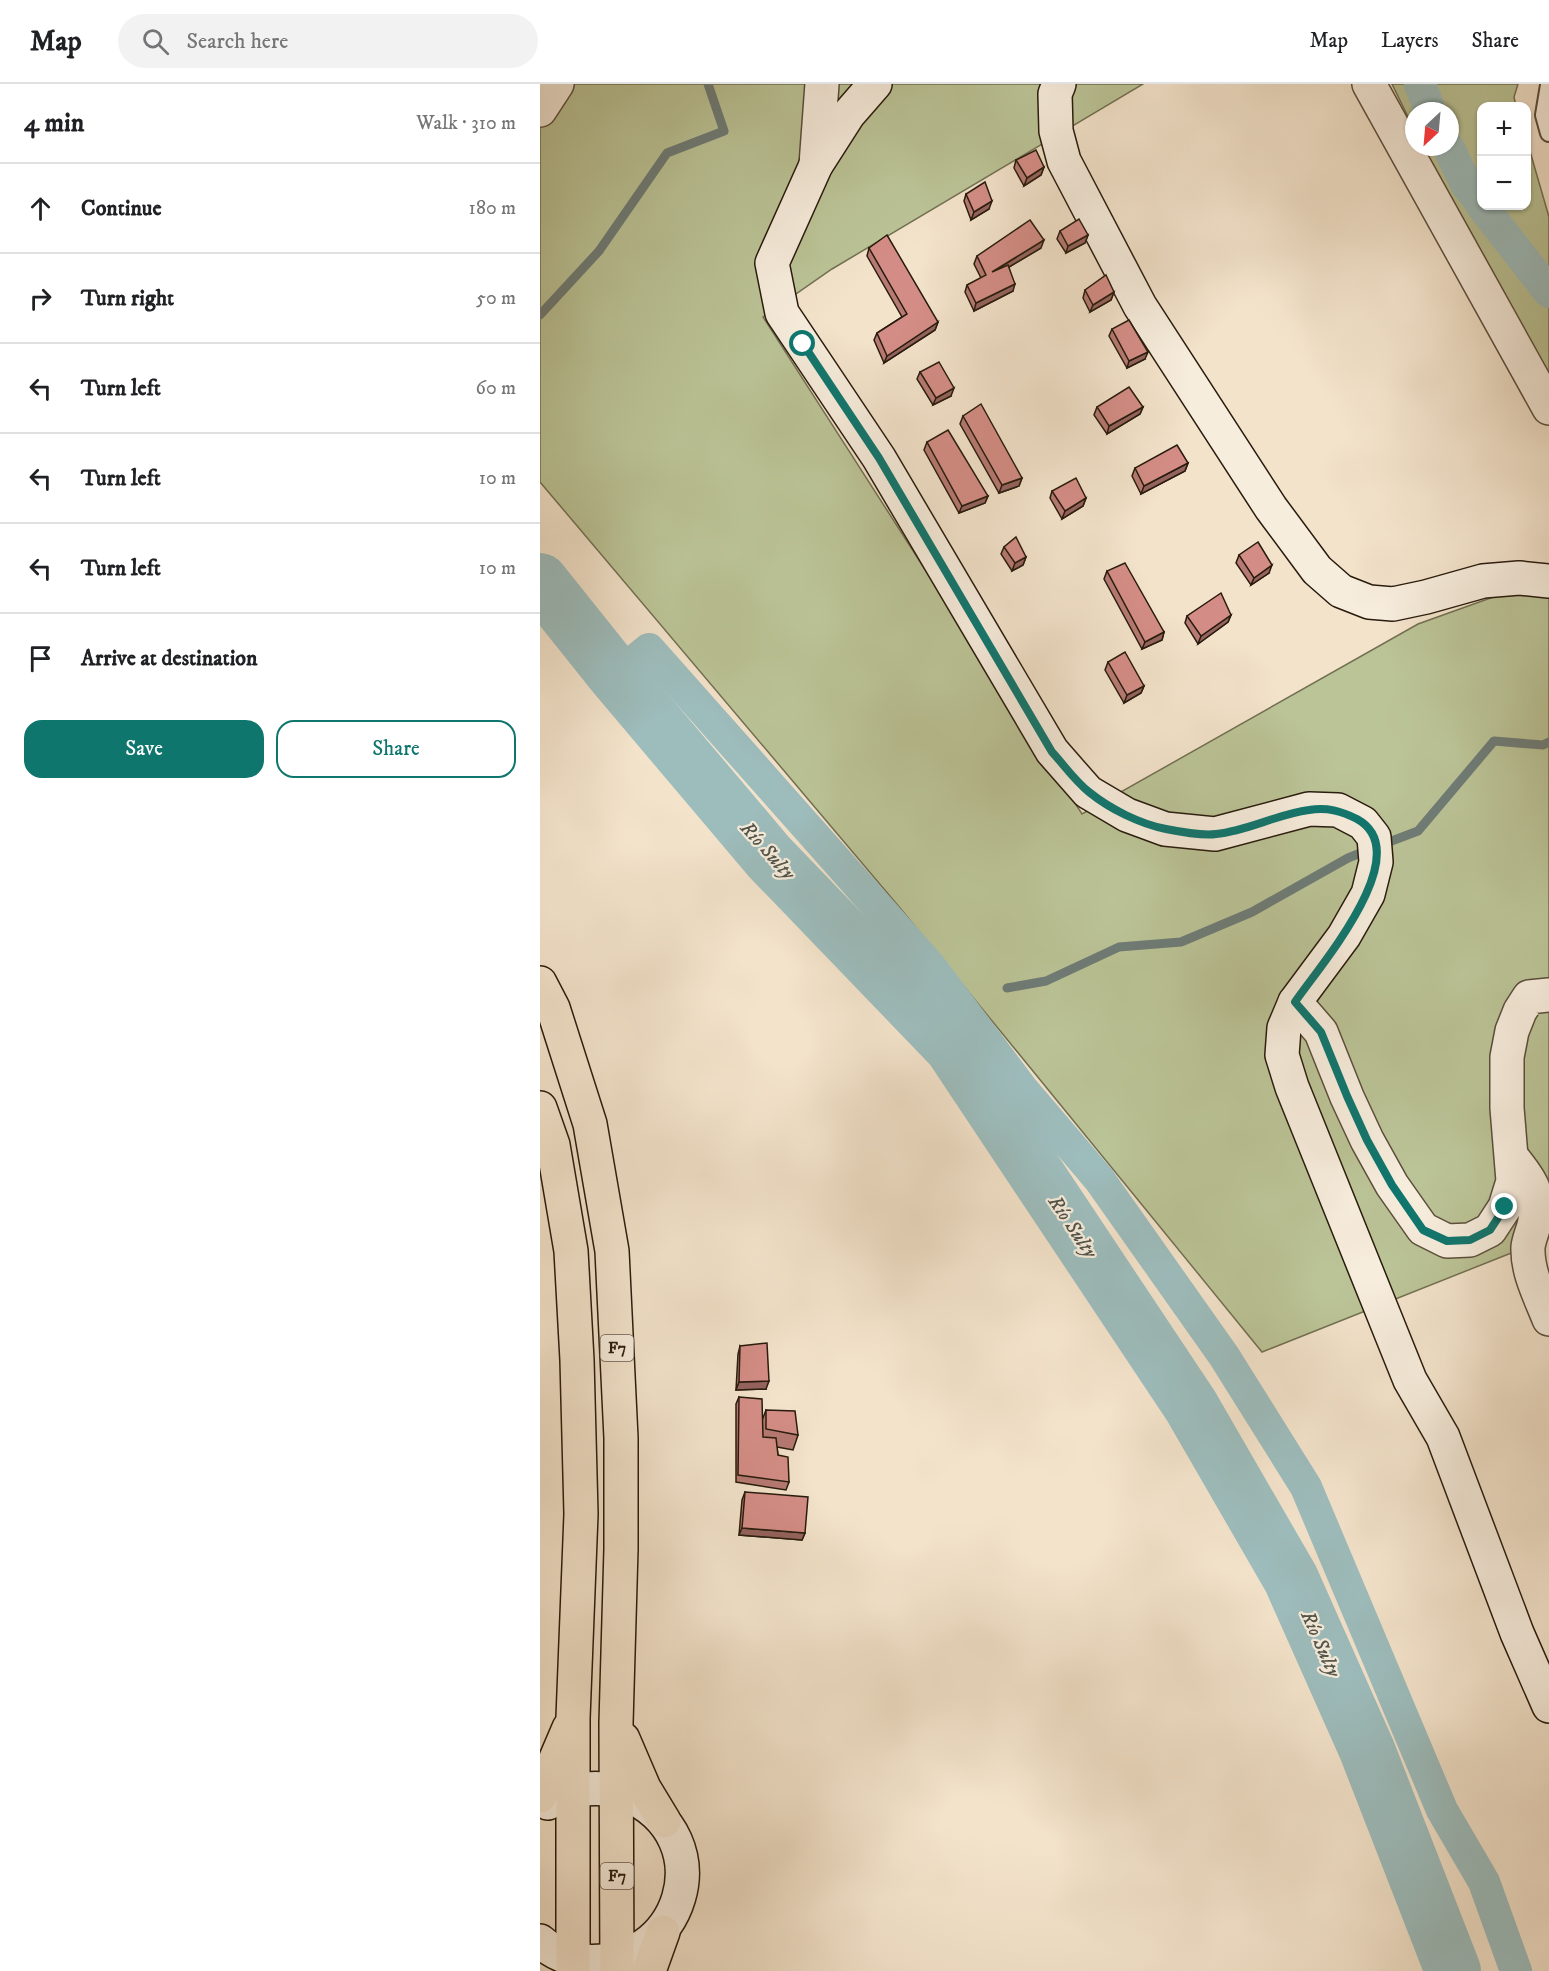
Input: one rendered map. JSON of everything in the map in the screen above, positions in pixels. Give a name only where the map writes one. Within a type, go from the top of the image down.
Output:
[{"type":"highway","name":"F7","points":[[540,982],[553,1008],[590,1125],[612,1251],[621,1438],[621,1549],[616,1723],[617,1966]]},
{"type":"highway","name":"F7","points":[[540,1108],[553,1145],[571,1251],[577,1360],[581,1514],[573,1718],[573,1965]]},
{"type":"highway","points":[[540,1796],[573,1718]]},
{"type":"highway","points":[[616,1723],[644,1788],[664,1821]]},
{"type":"highway","points":[[649,1971],[663,1932]]},
{"type":"street","points":[[540,110],[557,84]]},
{"type":"street","points":[[816,165],[822,84]]},
{"type":"street","points":[[875,84],[848,115],[816,165],[772,263],[782,312],[879,458],[1052,752],[1089,792],[1127,815],[1166,829],[1215,834],[1309,809],[1338,810],[1363,823],[1374,837],[1376,862],[1368,894],[1344,936],[1295,1002],[1284,1028],[1282,1055],[1292,1088],[1410,1380],[1443,1437],[1517,1633],[1549,1706]]},
{"type":"street","points":[[1059,84],[1055,94],[1056,132],[1064,161],[1134,295],[1271,508],[1317,570],[1341,591],[1369,602],[1393,604],[1484,581],[1519,578],[1549,581]]},
{"type":"street","points":[[1369,84],[1549,408]]},
{"type":"street","points":[[1295,1002],[1321,1032],[1367,1140],[1392,1185],[1423,1230],[1447,1241],[1470,1240],[1490,1230],[1505,1207],[1513,1181],[1507,1108],[1507,1057],[1512,1031],[1529,997],[1549,995]]},
{"type":"street","points":[[1512,1157],[1531,1180],[1537,1198],[1535,1220],[1528,1246],[1530,1270],[1549,1319]]},
{"type":"street","points":[[540,1810],[551,1801],[574,1789],[594,1788],[618,1791],[642,1802],[664,1821],[679,1847],[683,1877],[678,1906],[663,1932],[641,1951],[617,1966],[592,1963],[573,1965],[540,1941]]},
{"type":"lane","points":[[1549,85],[1544,115],[1549,133]]},
{"type":"green space","points":[[540,84],[1143,84],[832,269],[763,317],[1082,814],[1418,624],[1496,596],[1549,593],[1549,1238],[1262,1352],[900,908],[540,482]]},
{"type":"green space","points":[[1392,84],[1518,84],[1514,97],[1515,102],[1477,102],[1477,210],[1531,210],[1531,155],[1549,217],[1549,374],[1428,156],[1459,156],[1459,102],[1405,102],[1405,111]]},
{"type":"building","points":[[1036,150],[1044,167],[1027,178],[1016,160]]},
{"type":"building","points":[[985,182],[992,201],[974,212],[966,194]]},
{"type":"building","points":[[1079,219],[1088,235],[1068,246],[1060,231]]},
{"type":"building","points":[[1030,220],[1044,240],[992,272],[1008,265],[1015,284],[976,303],[967,285],[986,275],[977,256]]},
{"type":"building","points":[[887,235],[938,322],[887,356],[877,333],[907,314],[869,248]]},
{"type":"building","points":[[1106,275],[1114,292],[1093,305],[1085,290]]},
{"type":"building","points":[[1129,320],[1148,352],[1129,361],[1112,329]]},
{"type":"building","points":[[939,362],[954,388],[936,398],[920,372]]},
{"type":"building","points":[[1129,387],[1143,407],[1109,426],[1097,407]]},
{"type":"building","points":[[981,404],[1022,478],[1002,485],[963,416]]},
{"type":"building","points":[[948,430],[988,496],[962,506],[927,442]]},
{"type":"building","points":[[1177,445],[1188,463],[1144,486],[1135,468]]},
{"type":"building","points":[[1076,478],[1086,498],[1065,511],[1052,491]]},
{"type":"building","points":[[1016,537],[1026,557],[1015,563],[1004,547]]},
{"type":"building","points":[[1258,542],[1272,565],[1254,578],[1239,555]]},
{"type":"building","points":[[1125,563],[1164,632],[1145,642],[1107,571]]},
{"type":"building","points":[[1221,593],[1231,615],[1201,636],[1187,616]]},
{"type":"building","points":[[1125,652],[1144,686],[1127,695],[1108,662]]},
{"type":"building","points":[[767,1343],[769,1381],[739,1382],[740,1346]]},
{"type":"building","points":[[739,1397],[762,1399],[763,1437],[776,1438],[778,1455],[788,1457],[789,1482],[738,1475]]},
{"type":"building","points":[[766,1410],[795,1411],[798,1435],[766,1429]]},
{"type":"building","points":[[745,1492],[808,1497],[805,1533],[742,1528]]},
{"type":"waterway","points":[[540,315],[599,251],[667,153],[724,131],[708,84]]},
{"type":"waterway","points":[[1420,84],[1427,102]]},
{"type":"waterway","points":[[1452,156],[1466,184],[1477,198]]},
{"type":"waterway","points":[[1485,210],[1549,292]]},
{"type":"waterway","name":"Río Sulty","points":[[540,581],[616,676],[769,857],[952,1047],[1191,1406],[1291,1579],[1367,1750],[1453,1971]]},
{"type":"waterway","points":[[616,676],[649,649],[930,966],[1024,1091],[1099,1179],[1224,1356],[1306,1487],[1442,1810],[1484,1882],[1516,1971]]},
{"type":"waterway","points":[[1381,845],[1418,831],[1494,741],[1543,745],[1549,742]]},
{"type":"waterway","points":[[1007,988],[1046,981],[1119,947],[1181,942],[1252,912],[1348,858],[1368,850]]},
{"type":"route","points":[[803,344],[879,458],[1052,752],[1089,792],[1127,815],[1166,829],[1215,834],[1245,828],[1309,809],[1338,810],[1363,823],[1374,837],[1376,862],[1368,894],[1344,936],[1295,1002],[1321,1032],[1367,1140],[1392,1185],[1423,1230],[1447,1241],[1470,1240],[1490,1230],[1505,1207]]}]
